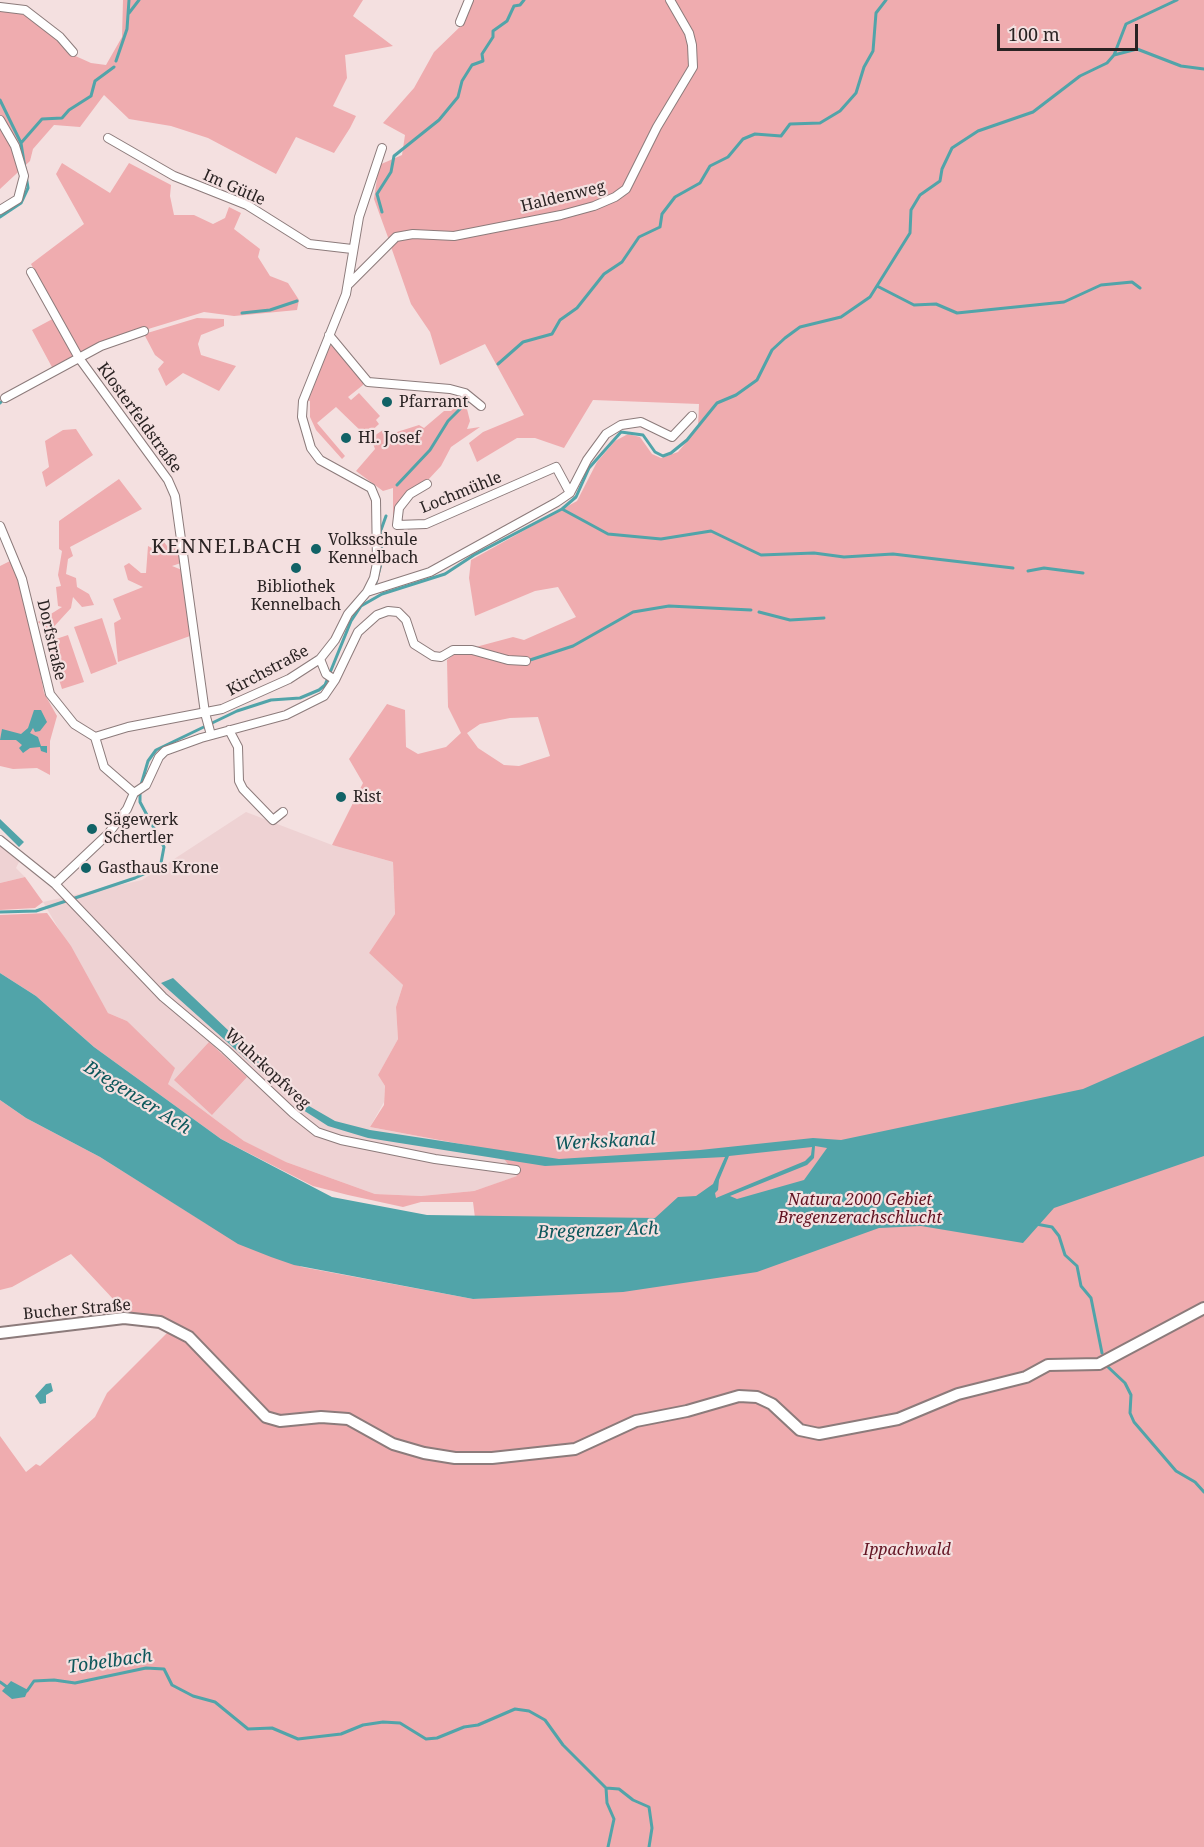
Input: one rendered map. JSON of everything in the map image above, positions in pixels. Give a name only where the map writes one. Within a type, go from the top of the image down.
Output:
[{"type":"street","points":[[460,22],[469,0]]},
{"type":"street","name":"Haldenweg","points":[[349,284],[396,237],[412,234],[454,236],[561,215],[594,206],[615,197],[626,189],[652,136],[693,67],[689,33],[670,0]]},
{"type":"street","points":[[0,7],[25,10],[60,37],[73,52]]},
{"type":"street","points":[[0,120],[15,146],[24,176],[18,200],[0,210]]},
{"type":"street","name":"Im Gütle","points":[[108,138],[174,176],[247,206],[309,244],[352,249]]},
{"type":"street","points":[[382,148],[359,217],[352,249],[349,284],[329,335],[368,382],[450,389],[465,393],[481,406]]},
{"type":"street","name":"Klosterfeldstraße","points":[[31,272],[79,358],[168,480],[175,496],[205,715],[210,733]]},
{"type":"street","points":[[5,398],[100,346],[144,331]]},
{"type":"street","name":"Kirchstraße","points":[[95,737],[172,718],[205,715],[242,702],[309,668],[320,659],[335,640],[348,614],[367,592],[374,578],[376,563],[375,495],[364,483],[320,460],[311,448],[302,417],[305,396],[329,335]]},
{"type":"street","points":[[367,592],[430,572],[529,519],[570,493],[599,443],[606,434],[621,424],[641,422],[672,437],[692,416]]},
{"type":"street","name":"Lochmühle","points":[[427,484],[410,494],[399,508],[397,525],[426,524],[556,467],[570,493]]},
{"type":"street","name":"Dorfstraße","points":[[0,526],[22,579],[50,694],[74,724],[95,737]]},
{"type":"street","points":[[55,884],[108,834],[165,751],[210,733],[286,715],[324,696],[331,677],[358,632],[377,615],[388,611],[398,612],[406,620],[414,644],[422,651],[441,657],[453,650],[472,650],[508,660],[526,661]]},
{"type":"street","points":[[320,659],[331,677]]},
{"type":"street","points":[[229,730],[238,747],[239,781],[243,789],[273,820],[283,812]]},
{"type":"street","points":[[95,737],[104,767],[138,791]]},
{"type":"street","name":"Wuhrkopfweg","points":[[0,840],[55,884],[163,998],[225,1048],[293,1113],[317,1132],[341,1140],[435,1159],[516,1170]]},
{"type":"street","name":"Bucher Straße","points":[[0,1333],[139,1319],[160,1322],[189,1337],[266,1417],[280,1421],[321,1417],[348,1419],[393,1444],[424,1453],[456,1458],[492,1458],[575,1449],[636,1421],[687,1411],[739,1396],[757,1397],[800,1430],[819,1434],[887,1422],[958,1394],[1026,1377],[1048,1365],[1099,1364],[1204,1308]]},
{"type":"shaded area","points":[[246,812],[332,845],[393,862],[395,914],[369,953],[403,985],[396,1007],[398,1039],[378,1075],[385,1086],[384,1102],[370,1127],[498,1151],[518,1176],[474,1191],[421,1196],[375,1194],[286,1162],[244,1141],[168,1084],[127,1021],[108,1013],[43,902],[142,880]]},
{"type":"shaded area","points":[[0,845],[19,862],[16,868],[25,877],[0,883]]},
{"type":"green space","points":[[123,0],[363,0],[353,16],[393,46],[345,55],[347,78],[333,106],[356,116],[334,153],[296,137],[276,174],[208,138],[171,126],[129,119],[104,95],[80,127],[54,125],[33,149],[30,161],[0,189],[0,8],[18,12],[38,22],[71,54],[91,63],[106,65],[122,37]]},
{"type":"green space","points":[[473,0],[1204,0],[1204,1847],[0,1847],[0,1436],[26,1472],[36,1464],[40,1466],[95,1417],[107,1393],[175,1325],[166,1320],[128,1315],[71,1254],[12,1287],[0,1290],[0,1100],[26,1118],[100,1157],[207,1224],[302,1267],[473,1299],[485,1298],[473,1202],[421,1202],[403,1207],[348,1195],[313,1186],[221,1139],[94,1047],[36,996],[0,973],[0,915],[47,913],[71,946],[108,1013],[127,1021],[175,1068],[168,1084],[244,1141],[286,1162],[375,1194],[421,1196],[474,1191],[517,1176],[498,1151],[370,1127],[384,1105],[385,1086],[378,1075],[398,1039],[396,1007],[403,985],[369,953],[395,914],[393,862],[332,845],[363,783],[349,759],[387,704],[405,710],[406,747],[418,754],[446,747],[461,733],[448,707],[447,660],[457,652],[513,637],[524,640],[576,617],[558,587],[535,591],[475,616],[469,578],[471,560],[577,501],[597,462],[615,441],[628,434],[640,437],[652,454],[661,458],[678,452],[698,428],[699,404],[593,400],[564,448],[535,438],[517,438],[477,462],[469,443],[483,432],[524,415],[485,344],[440,365],[430,332],[411,304],[390,244],[403,237],[431,239],[463,236],[599,207],[623,197],[632,187],[644,160],[638,161],[630,180],[617,194],[592,205],[494,227],[433,235],[402,234],[389,240],[374,199],[379,165],[402,155],[405,135],[383,123],[414,88],[434,52],[465,22]],"holes":[[[538,717],[550,756],[519,766],[504,765],[478,748],[467,733],[480,724],[510,718]]]},
{"type":"green space","points":[[62,163],[110,193],[129,163],[171,185],[170,196],[174,215],[194,215],[213,224],[225,218],[229,207],[241,213],[234,229],[260,249],[258,257],[270,276],[288,283],[299,300],[297,310],[234,316],[204,312],[99,344],[53,369],[32,330],[58,316],[31,264],[84,224],[56,174]]},
{"type":"green space","points":[[197,318],[224,319],[224,326],[201,335],[198,344],[201,355],[236,366],[219,391],[183,373],[166,386],[158,369],[164,362],[155,355],[144,334]]},
{"type":"green space","points":[[333,345],[363,379],[363,385],[348,397],[351,400],[359,393],[380,416],[376,420],[379,424],[366,436],[336,407],[317,423],[345,456],[342,459],[316,430],[310,417],[310,401],[307,400],[326,348]]},
{"type":"green space","points":[[458,405],[466,405],[470,421],[467,429],[480,427],[451,447],[441,466],[427,481],[401,501],[393,516],[393,488],[383,491],[356,471],[375,449],[371,438],[383,430],[385,444],[394,442],[397,432],[419,425],[424,428],[444,411],[451,411]]},
{"type":"green space","points":[[76,429],[93,455],[46,487],[42,472],[49,467],[45,441],[63,430]]},
{"type":"green space","points":[[119,479],[142,509],[70,547],[73,556],[68,559],[66,574],[76,578],[77,587],[89,594],[94,605],[82,607],[73,597],[71,608],[49,632],[38,622],[62,607],[58,606],[56,587],[61,586],[58,575],[62,551],[59,549],[59,521]]},
{"type":"green space","points":[[161,538],[170,550],[173,545],[180,544],[181,563],[172,566],[182,570],[190,636],[118,662],[114,623],[121,619],[113,599],[143,587],[128,580],[124,566],[129,563],[141,573],[146,573],[148,546],[154,549],[152,541]]},
{"type":"green space","points":[[12,560],[29,614],[44,693],[57,716],[50,741],[50,775],[37,768],[13,769],[0,766],[0,566]]},
{"type":"green space","points":[[102,618],[117,664],[91,674],[74,627]]},
{"type":"green space","points":[[68,635],[84,682],[62,689],[47,642]]},
{"type":"green space","points":[[25,877],[43,902],[35,908],[0,910],[0,883]]},
{"type":"green space","points":[[209,1042],[247,1077],[212,1115],[174,1080]]},
{"type":"water","points":[[34,710],[41,710],[47,722],[40,731],[35,732],[33,728],[30,733],[38,737],[41,746],[47,746],[47,753],[41,751],[40,747],[30,748],[23,753],[19,748],[22,745],[16,740],[0,740],[2,729],[21,734],[28,728]]},
{"type":"water","points":[[0,819],[24,842],[19,847],[0,828]]},
{"type":"water","name":"Bregenzer Ach","points":[[0,973],[36,996],[94,1047],[221,1139],[332,1197],[427,1215],[655,1218],[678,1197],[696,1196],[713,1184],[725,1157],[545,1166],[368,1138],[328,1126],[303,1110],[309,1106],[335,1121],[370,1130],[559,1159],[700,1150],[813,1138],[841,1140],[1083,1089],[1204,1036],[1204,1156],[1054,1208],[1023,1243],[921,1226],[879,1228],[757,1272],[623,1292],[473,1299],[294,1265],[238,1244],[100,1157],[26,1118],[0,1100]],"holes":[[[815,1146],[827,1148],[804,1180],[737,1199],[730,1196],[807,1165],[814,1158]],[[812,1147],[811,1155],[805,1161],[716,1198],[715,1193],[718,1190],[719,1180],[729,1156]]]},
{"type":"water","points":[[173,978],[268,1068],[263,1074],[161,983]]},
{"type":"water","points":[[51,1383],[53,1391],[46,1395],[46,1403],[40,1404],[35,1396],[46,1384]]},
{"type":"water","points":[[11,1681],[28,1690],[25,1697],[12,1699],[2,1691]]},
{"type":"waterway","points":[[116,61],[127,29],[129,0]]},
{"type":"waterway","points":[[129,13],[139,0]]},
{"type":"waterway","points":[[382,212],[377,194],[391,172],[394,156],[439,120],[458,97],[462,81],[472,65],[483,61],[482,54],[493,37],[493,31],[507,21],[514,6],[520,5],[524,0]]},
{"type":"waterway","points":[[498,364],[523,342],[552,334],[560,320],[577,308],[604,274],[622,262],[639,237],[660,227],[662,214],[675,197],[700,183],[710,166],[728,157],[743,139],[755,134],[781,136],[790,124],[820,123],[840,111],[856,93],[864,67],[873,51],[876,13],[886,0]]},
{"type":"waterway","points":[[141,785],[148,761],[156,750],[237,711],[271,700],[300,698],[319,690],[325,685],[351,621],[361,606],[382,594],[445,574],[474,555],[562,509],[576,497],[589,468],[621,432],[643,435],[655,452],[663,456],[671,453],[687,440],[717,403],[736,395],[757,380],[772,350],[785,338],[800,327],[841,317],[870,297],[910,233],[911,210],[920,195],[940,181],[942,169],[952,148],[978,131],[1033,112],[1080,76],[1107,63],[1114,55],[1126,24],[1177,0]]},
{"type":"waterway","points":[[1114,55],[1137,49],[1181,66],[1204,69]]},
{"type":"waterway","points":[[0,217],[21,203],[28,188],[21,143],[42,119],[62,118],[69,110],[91,96],[95,81],[114,67]]},
{"type":"waterway","points":[[0,100],[21,143]]},
{"type":"waterway","points":[[877,286],[914,305],[936,304],[957,313],[1064,302],[1101,285],[1132,282],[1140,288]]},
{"type":"waterway","points":[[242,313],[270,310],[297,301]]},
{"type":"waterway","points":[[397,485],[430,450],[448,421],[469,400]]},
{"type":"waterway","points":[[562,509],[608,534],[661,539],[711,531],[761,555],[814,553],[844,557],[893,554],[1013,568]]},
{"type":"waterway","points":[[375,586],[382,560],[381,530],[386,516]]},
{"type":"waterway","points":[[1028,571],[1044,568],[1083,573]]},
{"type":"waterway","points":[[530,660],[573,646],[633,612],[669,606],[751,610]]},
{"type":"waterway","points":[[759,612],[790,620],[824,618]]},
{"type":"waterway","points":[[0,912],[36,911],[153,870],[161,863],[164,847],[140,802],[140,791]]},
{"type":"waterway","points":[[1036,1224],[1052,1227],[1059,1236],[1065,1255],[1077,1266],[1081,1286],[1091,1298],[1102,1353]]},
{"type":"waterway","points":[[1108,1367],[1125,1383],[1131,1395],[1130,1413],[1134,1422],[1176,1471],[1195,1482],[1204,1492]]},
{"type":"waterway","name":"Tobelbach","points":[[27,1691],[34,1681],[54,1680],[75,1683],[146,1668],[164,1669],[172,1685],[193,1696],[215,1702],[248,1729],[272,1728],[298,1739],[341,1734],[363,1725],[383,1722],[400,1723],[426,1739],[437,1738],[464,1727],[478,1725],[515,1709],[529,1711],[545,1720],[563,1745],[606,1788],[619,1789],[633,1800],[649,1807],[652,1828],[649,1847]]},
{"type":"waterway","name":"Tobelbach","points":[[0,1682],[7,1687]]},
{"type":"waterway","points":[[606,1788],[607,1803],[614,1819],[608,1847]]},
{"type":"place","name":"Pfarramt","points":[[387,402]]},
{"type":"place","name":"Hl. Josef","points":[[346,438]]},
{"type":"place","name":"Volksschule Kennelbach","points":[[316,549]]},
{"type":"place","name":"Bibliothek Kennelbach","points":[[296,568]]},
{"type":"place","name":"Rist","points":[[341,797]]},
{"type":"place","name":"Sägewerk Schertler","points":[[92,829]]},
{"type":"place","name":"Gasthaus Krone","points":[[86,868]]},
{"type":"district","name":"KENNELBACH","points":[[227,547]]},
{"type":"water label","name":"Werkskanal","points":[[605,1142]]},
{"type":"park label","name":"Natura 2000 Gebiet Bregenzerachschlucht","points":[[860,1209]]},
{"type":"park label","name":"Ippachwald","points":[[907,1550]]}]
